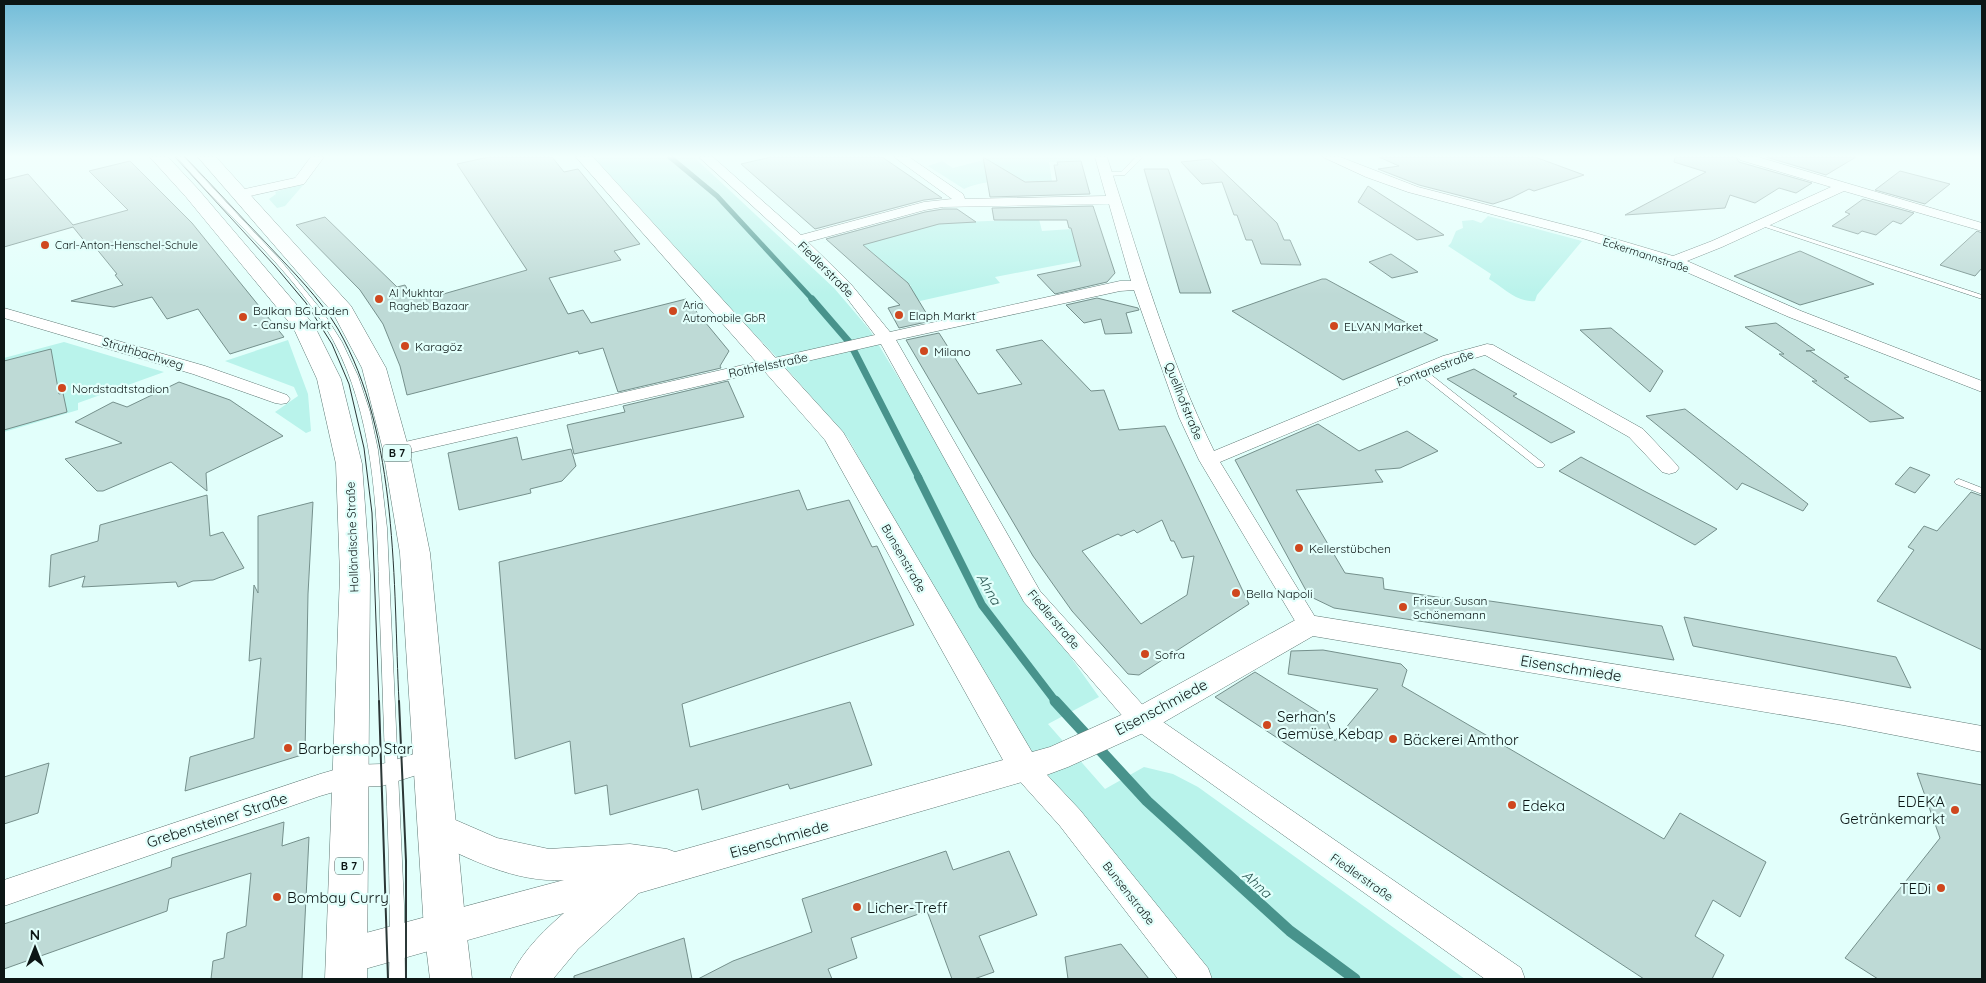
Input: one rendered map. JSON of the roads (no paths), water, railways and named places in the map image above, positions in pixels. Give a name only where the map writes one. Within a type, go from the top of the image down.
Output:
[{"type":"main road","name":"Holländische Straße","points":[[200,203],[303,324],[329,379],[350,464],[355,575],[346,968]]},
{"type":"main road","name":"B 7","points":[[248,203],[270,230],[344,311],[374,368],[396,450],[416,552],[445,929],[451,979]]},
{"type":"street","name":"Bunsenstraße","points":[[626,203],[835,436],[1025,769],[1070,818],[1197,979]]},
{"type":"street","name":"Fiedlerstraße","points":[[756,203],[845,286],[880,340],[1032,596],[1133,723],[1510,979]]},
{"type":"street","points":[[798,240],[924,206],[967,203]]},
{"type":"street","name":"Quellhofstraße","points":[[1115,203],[1140,285],[1188,417],[1209,460],[1309,625]]},
{"type":"street","name":"Eckermannstraße","points":[[1460,203],[1598,239],[1674,262],[1796,314],[1982,387]]},
{"type":"street","points":[[1674,262],[1807,203]]},
{"type":"street","points":[[1900,203],[1982,227]]},
{"type":"street","name":"Rothfelsstraße","points":[[396,450],[771,363],[1120,286],[1140,285]]},
{"type":"street","name":"Struthbachweg","points":[[4,313],[199,370],[281,398]]},
{"type":"street","name":"Fontanestraße","points":[[1209,460],[1449,360],[1486,349],[1636,434],[1669,468]]},
{"type":"street","name":"Eisenschmiede","points":[[346,968],[398,942],[632,878],[680,867],[1025,769],[1072,752],[1133,723],[1309,625],[1843,713],[1982,739]]},
{"type":"street","name":"Grebensteiner Straße","points":[[4,893],[351,776],[382,775],[433,759]]},
{"type":"street","points":[[437,827],[492,853],[549,865],[630,860],[680,867]]},
{"type":"street","points":[[529,979],[565,936],[632,878]]},
{"type":"lane","points":[[222,203],[303,291],[338,343],[351,371],[366,420],[374,458],[379,503],[392,771],[398,942],[397,979]]},
{"type":"lane","points":[[1761,224],[1982,297]]},
{"type":"lane","points":[[1422,372],[1540,465]]},
{"type":"lane","points":[[1959,482],[1982,491]]},
{"type":"waterway","name":"Ahna","points":[[723,203],[813,300]]},
{"type":"waterway","name":"Ahna","points":[[812,299],[850,343],[919,478]]},
{"type":"waterway","name":"Ahna","points":[[918,477],[982,605],[1056,702]]},
{"type":"waterway","name":"Ahna","points":[[1055,701],[1147,801],[1290,931],[1355,979]]},
{"type":"tram line","points":[[217,203],[306,303],[332,344],[349,384],[364,448],[372,513],[379,702]]},
{"type":"tram line","points":[[228,203],[314,295],[331,317],[358,371],[372,415],[383,462],[393,560],[399,702]]},
{"type":"tram line","points":[[379,701],[388,979]]},
{"type":"tram line","points":[[399,701],[406,861],[406,979]]},
{"type":"place","name":"Carl-Anton-Henschel-Schule","points":[[45,245]]},
{"type":"place","name":"Al Mukhtar Ragheb Bazaar","points":[[379,299]]},
{"type":"place","name":"Aria Automobile GbR","points":[[673,311]]},
{"type":"place","name":"Elaph Markt","points":[[899,315]]},
{"type":"place","name":"Balkan BG Laden - Cansu Markt","points":[[243,317]]},
{"type":"place","name":"ELVAN Market","points":[[1334,326]]},
{"type":"place","name":"Karagöz","points":[[405,346]]},
{"type":"place","name":"Milano","points":[[924,351]]},
{"type":"place","name":"Nordstadtstadion","points":[[62,388]]},
{"type":"place","name":"Kellerstübchen","points":[[1299,548]]},
{"type":"place","name":"Bella Napoli","points":[[1236,593]]},
{"type":"place","name":"Friseur Susan Schönemann","points":[[1403,607]]},
{"type":"place","name":"Sofra","points":[[1145,654]]},
{"type":"place","name":"Serhan's Gemüse Kebap","points":[[1267,725]]},
{"type":"place","name":"Bäckerei Amthor","points":[[1393,739]]},
{"type":"place","name":"Barbershop Star","points":[[288,748]]},
{"type":"place","name":"Edeka","points":[[1512,805]]},
{"type":"place","name":"EDEKA Getränkemarkt","points":[[1955,810]]},
{"type":"place","name":"TEDi","points":[[1941,888]]},
{"type":"place","name":"Bombay Curry","points":[[277,897]]},
{"type":"place","name":"Licher-Treff","points":[[857,907]]}]
